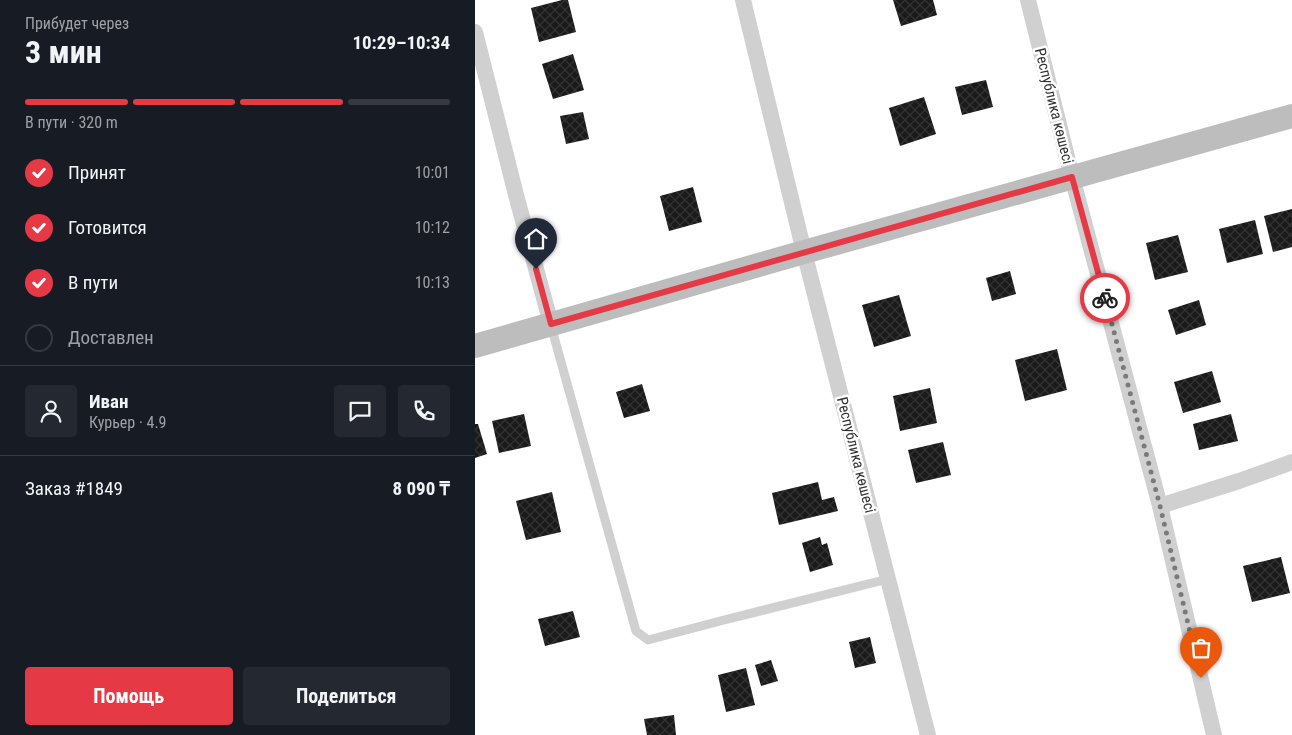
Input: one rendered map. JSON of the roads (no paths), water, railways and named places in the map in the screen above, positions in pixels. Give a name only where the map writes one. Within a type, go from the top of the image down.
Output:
[{"type":"street","name":"Республика көшесі","points":[[743,0],[804,252],[928,735]]},
{"type":"street","name":"Республика көшесі","points":[[1028,0],[1072,177],[1160,506],[1214,735]]},
{"type":"street","points":[[475,32],[551,324]]},
{"type":"street","points":[[475,346],[1292,116]]},
{"type":"street","points":[[1160,506],[1292,462]]},
{"type":"lane","points":[[551,324],[637,631],[649,640],[888,579]]}]
